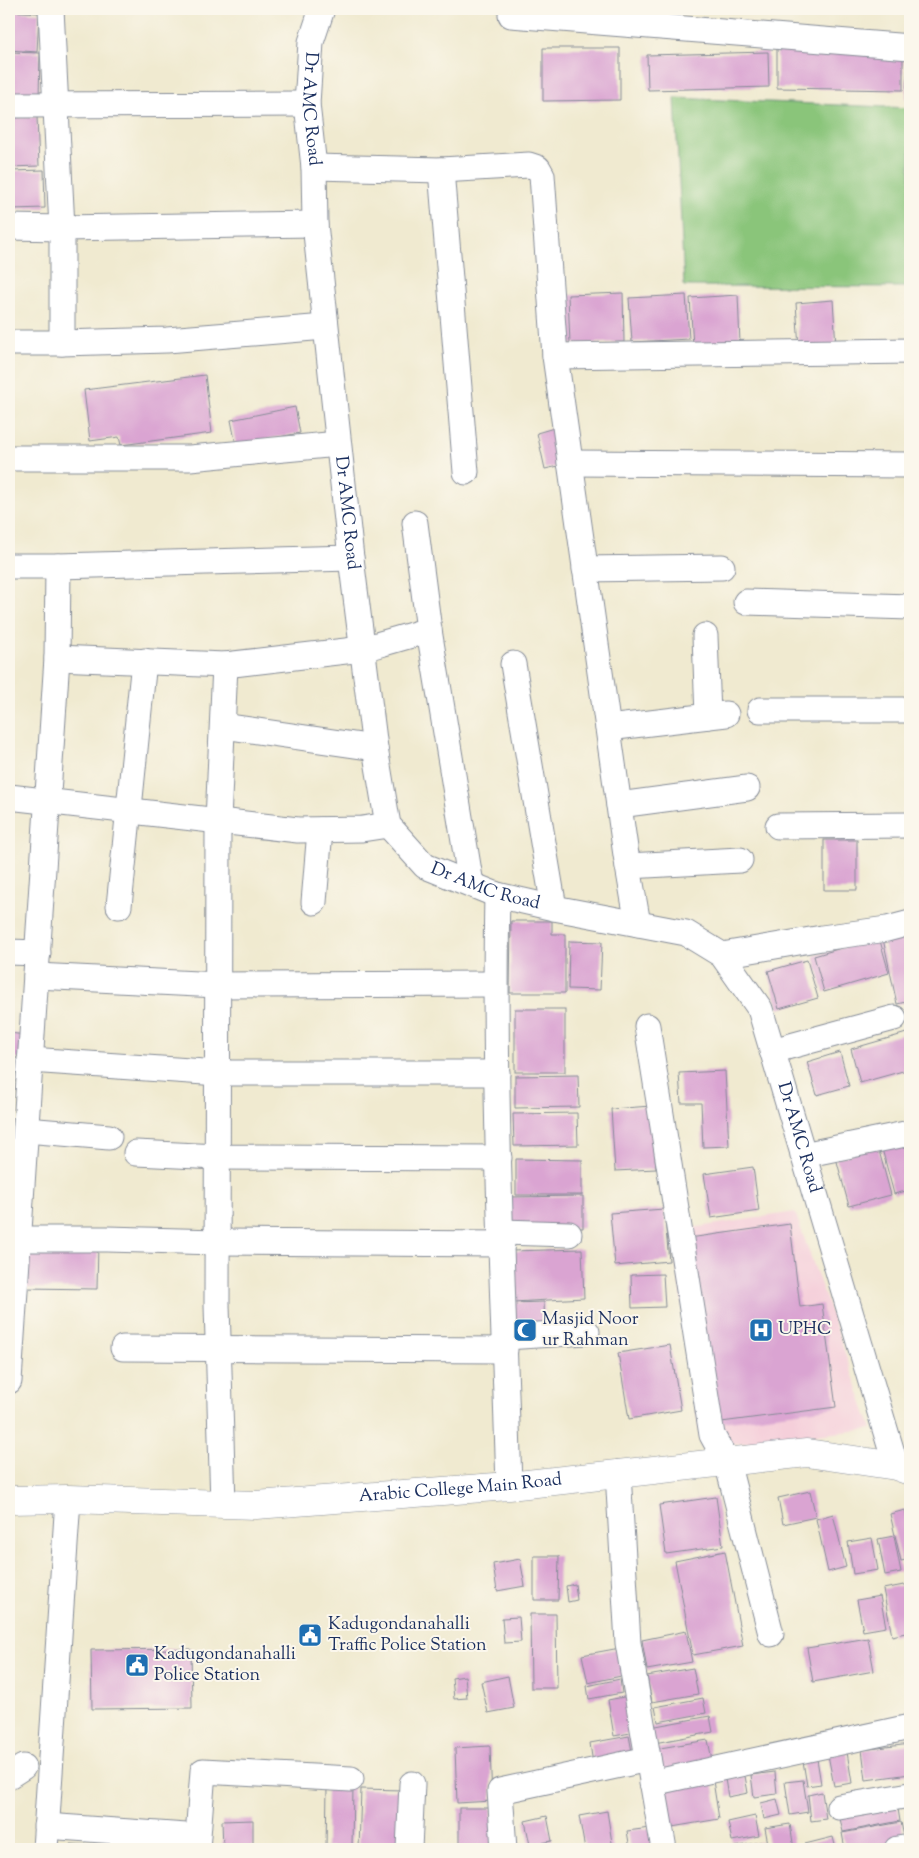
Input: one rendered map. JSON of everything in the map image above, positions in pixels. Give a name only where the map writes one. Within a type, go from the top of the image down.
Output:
[{"type":"main road","name":"Arabic College Main Road","points":[[9,1500],[68,1499],[256,1505],[509,1486],[807,1453],[903,1468]]},
{"type":"street","points":[[51,9],[62,228],[62,343]]},
{"type":"street","name":"Dr AMC Road","points":[[322,9],[311,42],[307,104],[314,167],[315,224],[351,558],[375,748],[388,825],[425,866],[497,895],[554,908],[686,932],[722,955],[760,1008],[804,1155],[903,1468]]},
{"type":"street","points":[[511,15],[910,46]]},
{"type":"street","points":[[9,105],[307,104]]},
{"type":"street","points":[[314,167],[441,170],[529,165],[538,168],[542,175],[555,356],[619,806],[638,924]]},
{"type":"street","points":[[441,170],[466,472]]},
{"type":"street","points":[[9,227],[62,228],[315,224]]},
{"type":"street","points":[[9,343],[167,340],[325,327]]},
{"type":"street","points":[[555,356],[910,351]]},
{"type":"street","points":[[9,458],[190,458],[338,444]]},
{"type":"street","points":[[570,463],[910,465]]},
{"type":"street","points":[[415,523],[429,630],[471,884]]},
{"type":"street","points":[[9,566],[351,558]]},
{"type":"street","points":[[9,1382],[57,658],[58,566]]},
{"type":"street","points":[[585,569],[722,566]]},
{"type":"street","points":[[746,602],[910,607]]},
{"type":"street","points":[[57,658],[225,665],[363,649],[429,630]]},
{"type":"street","points":[[608,728],[717,715],[705,636]]},
{"type":"street","points":[[119,906],[144,661]]},
{"type":"street","points":[[513,664],[554,908]]},
{"type":"street","points":[[223,1504],[217,1242],[218,821],[225,665]]},
{"type":"street","points":[[760,710],[910,710]]},
{"type":"street","points":[[223,726],[375,748]]},
{"type":"street","points":[[619,806],[747,788]]},
{"type":"street","points":[[9,797],[298,830],[362,829],[388,825]]},
{"type":"street","points":[[778,826],[910,825]]},
{"type":"street","points":[[314,902],[320,830]]},
{"type":"street","points":[[628,866],[740,860]]},
{"type":"street","points":[[497,895],[496,1073],[509,1486]]},
{"type":"street","points":[[722,955],[910,923]]},
{"type":"street","points":[[9,952],[37,964],[218,985],[495,984]]},
{"type":"street","points":[[772,1051],[894,1018]]},
{"type":"street","points":[[647,1026],[712,1435],[727,1462],[771,1634]]},
{"type":"street","points":[[30,1060],[218,1072],[496,1073]]},
{"type":"street","points":[[26,1130],[109,1137]]},
{"type":"street","points":[[804,1155],[910,1133]]},
{"type":"street","points":[[136,1153],[218,1157],[499,1158]]},
{"type":"street","points":[[18,1239],[217,1242],[502,1238],[569,1234]]},
{"type":"street","points":[[123,1348],[505,1344],[587,1332]]},
{"type":"street","points":[[618,1473],[628,1643],[664,1849]]},
{"type":"street","points":[[68,1499],[45,1837],[192,1842],[203,1771],[351,1779]]},
{"type":"street","points":[[652,1783],[910,1727]]},
{"type":"street","points":[[504,1849],[500,1791],[648,1759]]},
{"type":"street","points":[[409,1849],[412,1784]]},
{"type":"street","points":[[839,1807],[910,1796]]},
{"type":"street","points":[[897,1849],[910,1847]]},
{"type":"shaded area","name":"UPHC","points":[[795,1212],[872,1429],[701,1447],[672,1231]]},
{"type":"green space","points":[[675,98],[910,108],[910,287],[684,286]]},
{"type":"building","points":[[535,9],[643,9],[642,20]]},
{"type":"building","points":[[9,11],[39,13],[37,52],[9,50]]},
{"type":"building","points":[[543,48],[620,48],[620,100],[543,101]]},
{"type":"building","points":[[777,49],[903,51],[903,90],[777,88]]},
{"type":"building","points":[[9,52],[40,53],[39,98],[9,97]]},
{"type":"building","points":[[768,52],[769,87],[648,90],[647,55]]},
{"type":"building","points":[[908,57],[910,57],[910,101],[906,101]]},
{"type":"building","points":[[37,117],[39,166],[9,167],[9,118]]},
{"type":"building","points":[[44,170],[45,208],[12,209],[11,171]]},
{"type":"building","points":[[623,293],[624,342],[570,344],[568,295]]},
{"type":"building","points":[[686,295],[689,339],[632,342],[629,298]]},
{"type":"building","points":[[738,295],[740,343],[693,346],[690,298]]},
{"type":"building","points":[[833,300],[836,346],[799,348],[796,303]]},
{"type":"building","points":[[205,375],[212,433],[121,445],[119,437],[90,441],[84,390]]},
{"type":"building","points":[[295,407],[300,433],[236,445],[231,420]]},
{"type":"building","points":[[554,428],[563,465],[545,469],[537,433]]},
{"type":"building","points":[[824,840],[857,840],[857,890],[824,890]]},
{"type":"building","points":[[511,921],[552,921],[552,934],[565,934],[565,993],[510,993]]},
{"type":"building","points":[[910,933],[910,1001],[897,1004],[883,939]]},
{"type":"building","points":[[879,937],[889,973],[824,992],[814,956]]},
{"type":"building","points":[[569,941],[602,942],[600,990],[568,989]]},
{"type":"building","points":[[807,960],[818,998],[779,1009],[768,971]]},
{"type":"building","points":[[515,1009],[565,1009],[565,1072],[515,1072]]},
{"type":"building","points":[[910,1032],[910,1069],[860,1083],[851,1049]]},
{"type":"building","points":[[9,1033],[26,1035],[24,1058],[9,1058]]},
{"type":"building","points":[[840,1052],[849,1086],[817,1095],[807,1062]]},
{"type":"building","points":[[725,1071],[729,1146],[703,1147],[701,1103],[681,1103],[679,1073]]},
{"type":"building","points":[[578,1075],[579,1107],[515,1108],[515,1076]]},
{"type":"building","points":[[651,1106],[656,1169],[615,1171],[611,1109]]},
{"type":"building","points":[[577,1113],[578,1145],[514,1146],[513,1114]]},
{"type":"building","points":[[910,1137],[910,1190],[894,1194],[881,1145]]},
{"type":"building","points":[[878,1147],[891,1195],[849,1206],[836,1158]]},
{"type":"building","points":[[516,1159],[582,1160],[582,1195],[516,1195]]},
{"type":"building","points":[[753,1167],[759,1211],[711,1218],[704,1174]]},
{"type":"building","points":[[583,1196],[583,1228],[508,1229],[508,1197]]},
{"type":"building","points":[[664,1209],[669,1261],[615,1266],[610,1213]]},
{"type":"building","name":"UPHC","points":[[790,1224],[800,1307],[822,1304],[836,1407],[714,1423],[689,1238]]},
{"type":"building","points":[[25,1243],[98,1244],[97,1289],[24,1288]]},
{"type":"building","points":[[582,1249],[584,1298],[513,1302],[511,1251]]},
{"type":"building","points":[[663,1274],[665,1307],[632,1308],[631,1275]]},
{"type":"building","points":[[544,1302],[545,1330],[511,1330],[511,1303]]},
{"type":"building","points":[[670,1345],[681,1410],[629,1419],[618,1353]]},
{"type":"building","points":[[810,1491],[816,1517],[783,1524],[778,1498]]},
{"type":"building","points":[[716,1497],[723,1546],[666,1554],[659,1505]]},
{"type":"building","points":[[905,1510],[910,1531],[910,1559],[901,1561],[890,1514]]},
{"type":"building","points":[[833,1514],[846,1567],[828,1572],[816,1519]]},
{"type":"building","points":[[894,1536],[901,1572],[885,1575],[878,1539]]},
{"type":"building","points":[[872,1538],[878,1570],[853,1574],[848,1542]]},
{"type":"building","points":[[725,1551],[743,1646],[693,1655],[675,1561]]},
{"type":"building","points":[[534,1556],[559,1556],[558,1600],[534,1600]]},
{"type":"building","points":[[520,1559],[525,1586],[497,1591],[493,1564]]},
{"type":"building","points":[[575,1584],[577,1600],[568,1602],[566,1586]]},
{"type":"building","points":[[909,1584],[910,1632],[892,1636],[883,1589]]},
{"type":"building","points":[[880,1596],[886,1627],[863,1631],[857,1600]]},
{"type":"building","points":[[530,1614],[556,1614],[557,1688],[531,1688]]},
{"type":"building","points":[[519,1617],[521,1642],[504,1643],[502,1618]]},
{"type":"building","points":[[686,1631],[692,1662],[647,1670],[642,1640]]},
{"type":"building","points":[[868,1638],[874,1671],[813,1682],[807,1648]]},
{"type":"building","points":[[620,1648],[626,1675],[588,1683],[582,1655]]},
{"type":"building","points":[[191,1649],[192,1708],[92,1709],[91,1650]]},
{"type":"building","points":[[693,1668],[698,1694],[652,1702],[647,1676]]},
{"type":"building","points":[[465,1676],[467,1698],[454,1699],[452,1678]]},
{"type":"building","points":[[508,1676],[514,1708],[488,1713],[481,1682]]},
{"type":"building","points":[[620,1679],[622,1693],[589,1699],[587,1686]]},
{"type":"building","points":[[629,1696],[636,1732],[614,1736],[608,1700]]},
{"type":"building","points":[[703,1698],[706,1713],[658,1722],[655,1707]]},
{"type":"building","points":[[710,1716],[713,1732],[649,1744],[645,1728]]},
{"type":"building","points":[[629,1736],[633,1757],[593,1764],[590,1743]]},
{"type":"building","points":[[708,1740],[713,1765],[659,1775],[654,1749]]},
{"type":"building","points":[[910,1744],[910,1774],[866,1780],[862,1750]]},
{"type":"building","points":[[490,1746],[492,1801],[457,1803],[455,1748]]},
{"type":"building","points":[[847,1752],[852,1783],[834,1786],[828,1755]]},
{"type":"building","points":[[817,1759],[821,1784],[807,1786],[803,1761]]},
{"type":"building","points":[[775,1772],[777,1794],[754,1797],[751,1775]]},
{"type":"building","points":[[745,1776],[748,1793],[728,1797],[725,1779]]},
{"type":"building","points":[[803,1780],[808,1812],[790,1815],[785,1782]]},
{"type":"building","points":[[713,1781],[719,1819],[672,1827],[665,1789]]},
{"type":"building","points":[[327,1787],[353,1787],[352,1847],[326,1847]]},
{"type":"building","points":[[361,1789],[402,1790],[400,1849],[359,1849]]},
{"type":"building","points":[[822,1792],[826,1819],[811,1821],[808,1795]]},
{"type":"building","points":[[777,1799],[781,1815],[764,1819],[761,1803]]},
{"type":"building","points":[[897,1803],[900,1821],[843,1832],[839,1814]]},
{"type":"building","points":[[459,1808],[492,1808],[492,1849],[459,1849]]},
{"type":"building","points":[[607,1811],[613,1849],[585,1849],[579,1816]]},
{"type":"building","points":[[547,1816],[552,1841],[530,1845],[525,1821]]},
{"type":"building","points":[[755,1816],[759,1836],[732,1841],[728,1822]]},
{"type":"building","points":[[253,1820],[253,1849],[223,1849],[222,1821]]},
{"type":"building","points":[[901,1822],[905,1842],[865,1849],[845,1849],[842,1833]]},
{"type":"building","points":[[790,1824],[794,1849],[769,1849],[765,1828]]},
{"type":"building","points":[[650,1828],[653,1849],[630,1849],[627,1831]]},
{"type":"building","points":[[833,1837],[836,1849],[806,1849],[805,1844]]},
{"type":"building","points":[[761,1842],[762,1849],[731,1849],[731,1848]]},
{"type":"building","points":[[70,1844],[140,1848],[140,1849],[70,1849]]},
{"type":"place","name":"Masjid Noor ur Rahman","points":[[525,1330]]},
{"type":"place","name":"UPHC","points":[[761,1330]]},
{"type":"place","name":"Kadugondanahalli Traffic Police Station","points":[[310,1635]]},
{"type":"place","name":"Kadugondanahalli Police Station","points":[[137,1665]]}]
